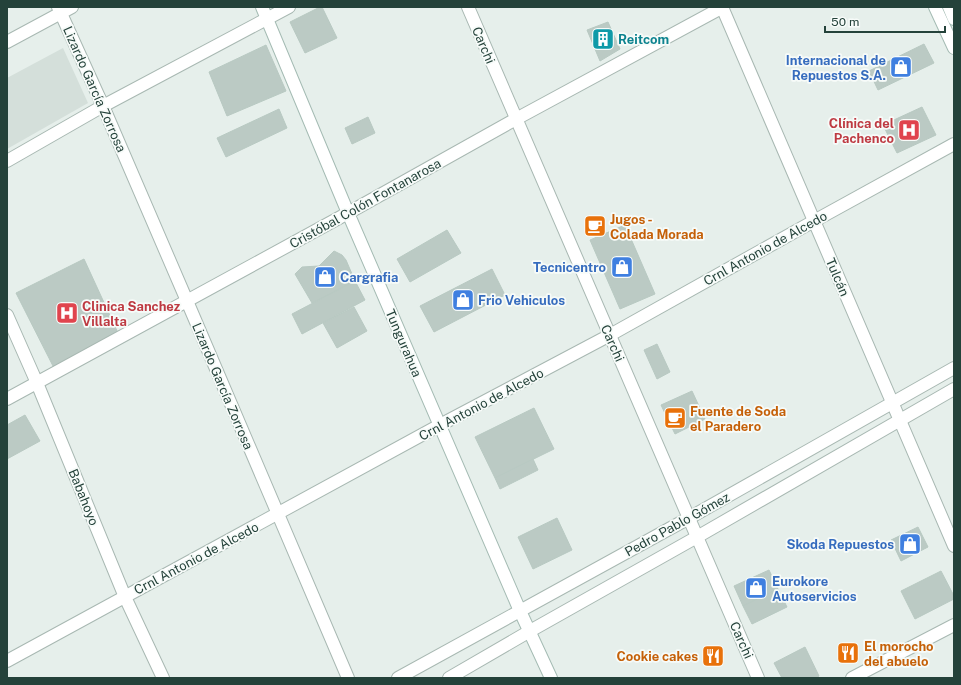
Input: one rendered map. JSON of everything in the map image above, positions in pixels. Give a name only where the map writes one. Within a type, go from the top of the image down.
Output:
[{"type":"street","points":[[7,42],[60,10],[72,7]]},
{"type":"street","name":"Tungurahua","points":[[262,7],[348,213],[520,611],[551,678]]},
{"type":"street","points":[[7,161],[103,106],[289,7]]},
{"type":"street","name":"Carchi","points":[[468,7],[758,678]]},
{"type":"street","name":"Cristóbal Colón Fontanarosa","points":[[7,399],[722,7]]},
{"type":"street","name":"Tulcán","points":[[722,7],[954,546]]},
{"type":"street","points":[[935,7],[954,48]]},
{"type":"street","points":[[949,7],[954,19]]},
{"type":"street","name":"Lizardo García Zorrosa","points":[[60,10],[103,106],[348,678]]},
{"type":"street","name":"Crnl Antonio de Alcedo","points":[[7,661],[610,335],[954,144]]},
{"type":"street","name":"Babahoyo","points":[[7,315],[37,383],[125,597],[163,678]]},
{"type":"street","name":"Pedro Pablo Gómez","points":[[398,678],[689,518],[954,368]]},
{"type":"street","name":"Pedro Pablo Gómez","points":[[449,678],[954,389]]},
{"type":"street","points":[[852,678],[954,625]]},
{"type":"shaded area","points":[[63,48],[88,103],[7,149],[7,78]]},
{"type":"building","points":[[322,7],[337,38],[305,53],[290,22]]},
{"type":"building","name":"Reitcom","points":[[608,22],[620,49],[600,61],[587,30]]},
{"type":"building","name":"Internacional de Repuestos S.A.","points":[[924,44],[934,63],[878,90],[869,71]]},
{"type":"building","points":[[266,45],[286,91],[227,116],[209,72]]},
{"type":"building","name":"Clínica del Pachenco","points":[[922,107],[936,135],[897,153],[883,125]]},
{"type":"building","points":[[279,109],[287,128],[226,157],[217,138]]},
{"type":"building","points":[[368,117],[375,133],[352,144],[345,128]]},
{"type":"building","name":"Tecnicentro","points":[[625,225],[655,294],[620,309],[590,240]]},
{"type":"building","points":[[447,230],[461,253],[410,282],[397,259]]},
{"type":"building","name":"Cargrafia","points":[[334,251],[342,255],[346,260],[355,281],[312,303],[295,274],[302,267],[319,266]]},
{"type":"building","name":"Clinica Sanchez Villalta","points":[[84,259],[118,333],[54,368],[16,293]]},
{"type":"building","name":"Frio Vehiculos","points":[[492,269],[505,295],[434,332],[420,306]]},
{"type":"building","points":[[355,281],[365,300],[302,334],[292,314]]},
{"type":"building","points":[[354,307],[367,331],[337,348],[323,323]]},
{"type":"building","points":[[657,344],[670,372],[657,379],[644,350]]},
{"type":"building","points":[[692,391],[705,419],[675,434],[661,405]]},
{"type":"building","points":[[534,408],[554,449],[495,478],[475,437]]},
{"type":"building","points":[[25,415],[40,441],[7,459],[7,425]]},
{"type":"building","points":[[533,459],[538,470],[500,489],[495,478]]},
{"type":"building","points":[[557,518],[572,550],[533,569],[518,537]]},
{"type":"building","name":"Skoda Repuestos","points":[[918,527],[928,547],[901,561],[891,540]]},
{"type":"building","name":"Eurokore Autoservicios","points":[[769,570],[778,589],[743,606],[734,586]]},
{"type":"building","points":[[941,571],[954,596],[954,599],[915,619],[901,591]]},
{"type":"building","points":[[778,589],[787,607],[752,624],[743,606]]},
{"type":"building","points":[[805,647],[819,676],[816,678],[782,678],[774,663]]},
{"type":"place","name":"Reitcom","points":[[603,39]]},
{"type":"place","name":"Internacional de Repuestos S.A.","points":[[901,67]]},
{"type":"place","name":"Clínica del Pachenco","points":[[909,130]]},
{"type":"place","name":"Jugos - Colada Morada","points":[[595,226]]},
{"type":"place","name":"Tecnicentro","points":[[622,267]]},
{"type":"place","name":"Cargrafia","points":[[325,277]]},
{"type":"place","name":"Frio Vehiculos","points":[[463,300]]},
{"type":"place","name":"Clinica Sanchez Villalta","points":[[67,313]]},
{"type":"place","name":"Fuente de Soda el Paradero","points":[[675,418]]},
{"type":"place","name":"Skoda Repuestos","points":[[910,544]]},
{"type":"place","name":"Eurokore Autoservicios","points":[[756,588]]},
{"type":"place","name":"El morocho del abuelo","points":[[848,653]]},
{"type":"place","name":"Cookie cakes","points":[[713,656]]}]
